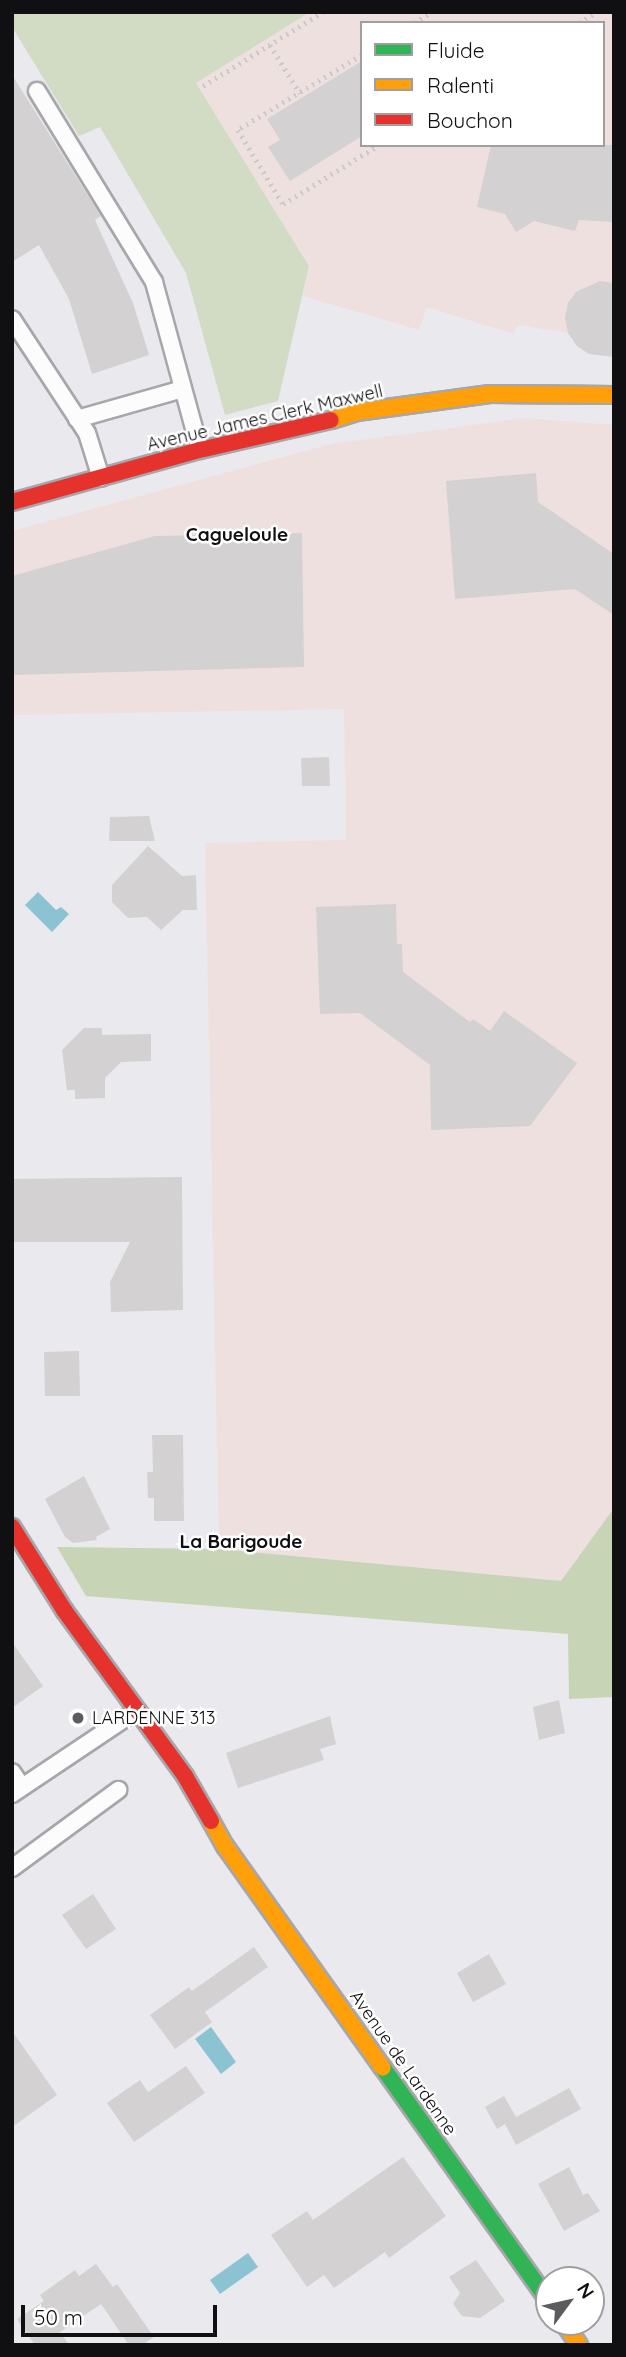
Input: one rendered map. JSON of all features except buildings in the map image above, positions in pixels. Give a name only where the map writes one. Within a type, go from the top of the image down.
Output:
[{"type":"main road","name":"Avenue James Clerk Maxwell","points":[[12,502],[200,450],[305,428],[357,412],[501,394],[614,395]]},
{"type":"main road","name":"Avenue de Lardenne","points":[[12,1527],[64,1610],[184,1776],[225,1846],[535,2282]]},
{"type":"main road","points":[[12,1558],[70,1647]]},
{"type":"main road","name":"Avenue de Lardenne","points":[[179,1798],[225,1846]]},
{"type":"lane","points":[[37,92],[154,282],[200,450]]},
{"type":"lane","points":[[12,319],[87,433],[101,478]]},
{"type":"lane","points":[[77,419],[183,389]]},
{"type":"lane","points":[[12,1772],[17,1791],[136,1711]]},
{"type":"lane","points":[[12,1868],[118,1790]]},
{"type":"path","points":[[203,86],[323,12]]},
{"type":"path","points":[[270,45],[300,93]]},
{"type":"path","points":[[360,56],[239,130],[283,204],[376,147]]},
{"type":"shaded area","points":[[310,12],[614,12],[614,354],[589,354],[577,346],[568,333],[518,325],[513,334],[427,307],[419,330],[303,296],[309,266],[196,83]]},
{"type":"shaded area","points":[[524,418],[614,425],[614,1508],[561,1581],[219,1549],[205,843],[346,840],[344,709],[12,715],[12,531],[331,444]]},
{"type":"green space","points":[[12,12],[310,12],[196,83],[309,266],[278,401],[225,415],[186,273],[100,127],[79,136],[12,27]]},
{"type":"green space","points":[[614,1508],[614,1697],[569,1699],[568,1634],[86,1596],[57,1547],[219,1549],[561,1581]]},
{"type":"water","points":[[38,892],[56,910],[61,907],[69,914],[52,932],[25,905]]},
{"type":"water","points":[[211,2027],[236,2062],[221,2074],[195,2039]]},
{"type":"water","points":[[248,2253],[258,2267],[220,2294],[210,2280]]},
{"type":"traffic: fast","points":[[383,2068],[535,2282]]},
{"type":"traffic: slow","points":[[331,420],[357,412],[490,394],[614,395]]},
{"type":"traffic: slow","points":[[211,1821],[225,1846],[383,2068]]},
{"type":"traffic: slow","points":[[573,2336],[579,2345]]},
{"type":"traffic: jam","points":[[12,502],[200,450],[331,420]]},
{"type":"traffic: jam","points":[[12,1527],[64,1610],[185,1776],[211,1821]]},
{"type":"place","name":"LARDENNE 313","points":[[78,1718]]},
{"type":"district","name":"Cagueloule","points":[[237,535]]},
{"type":"district","name":"La Barigoude","points":[[241,1542]]}]
